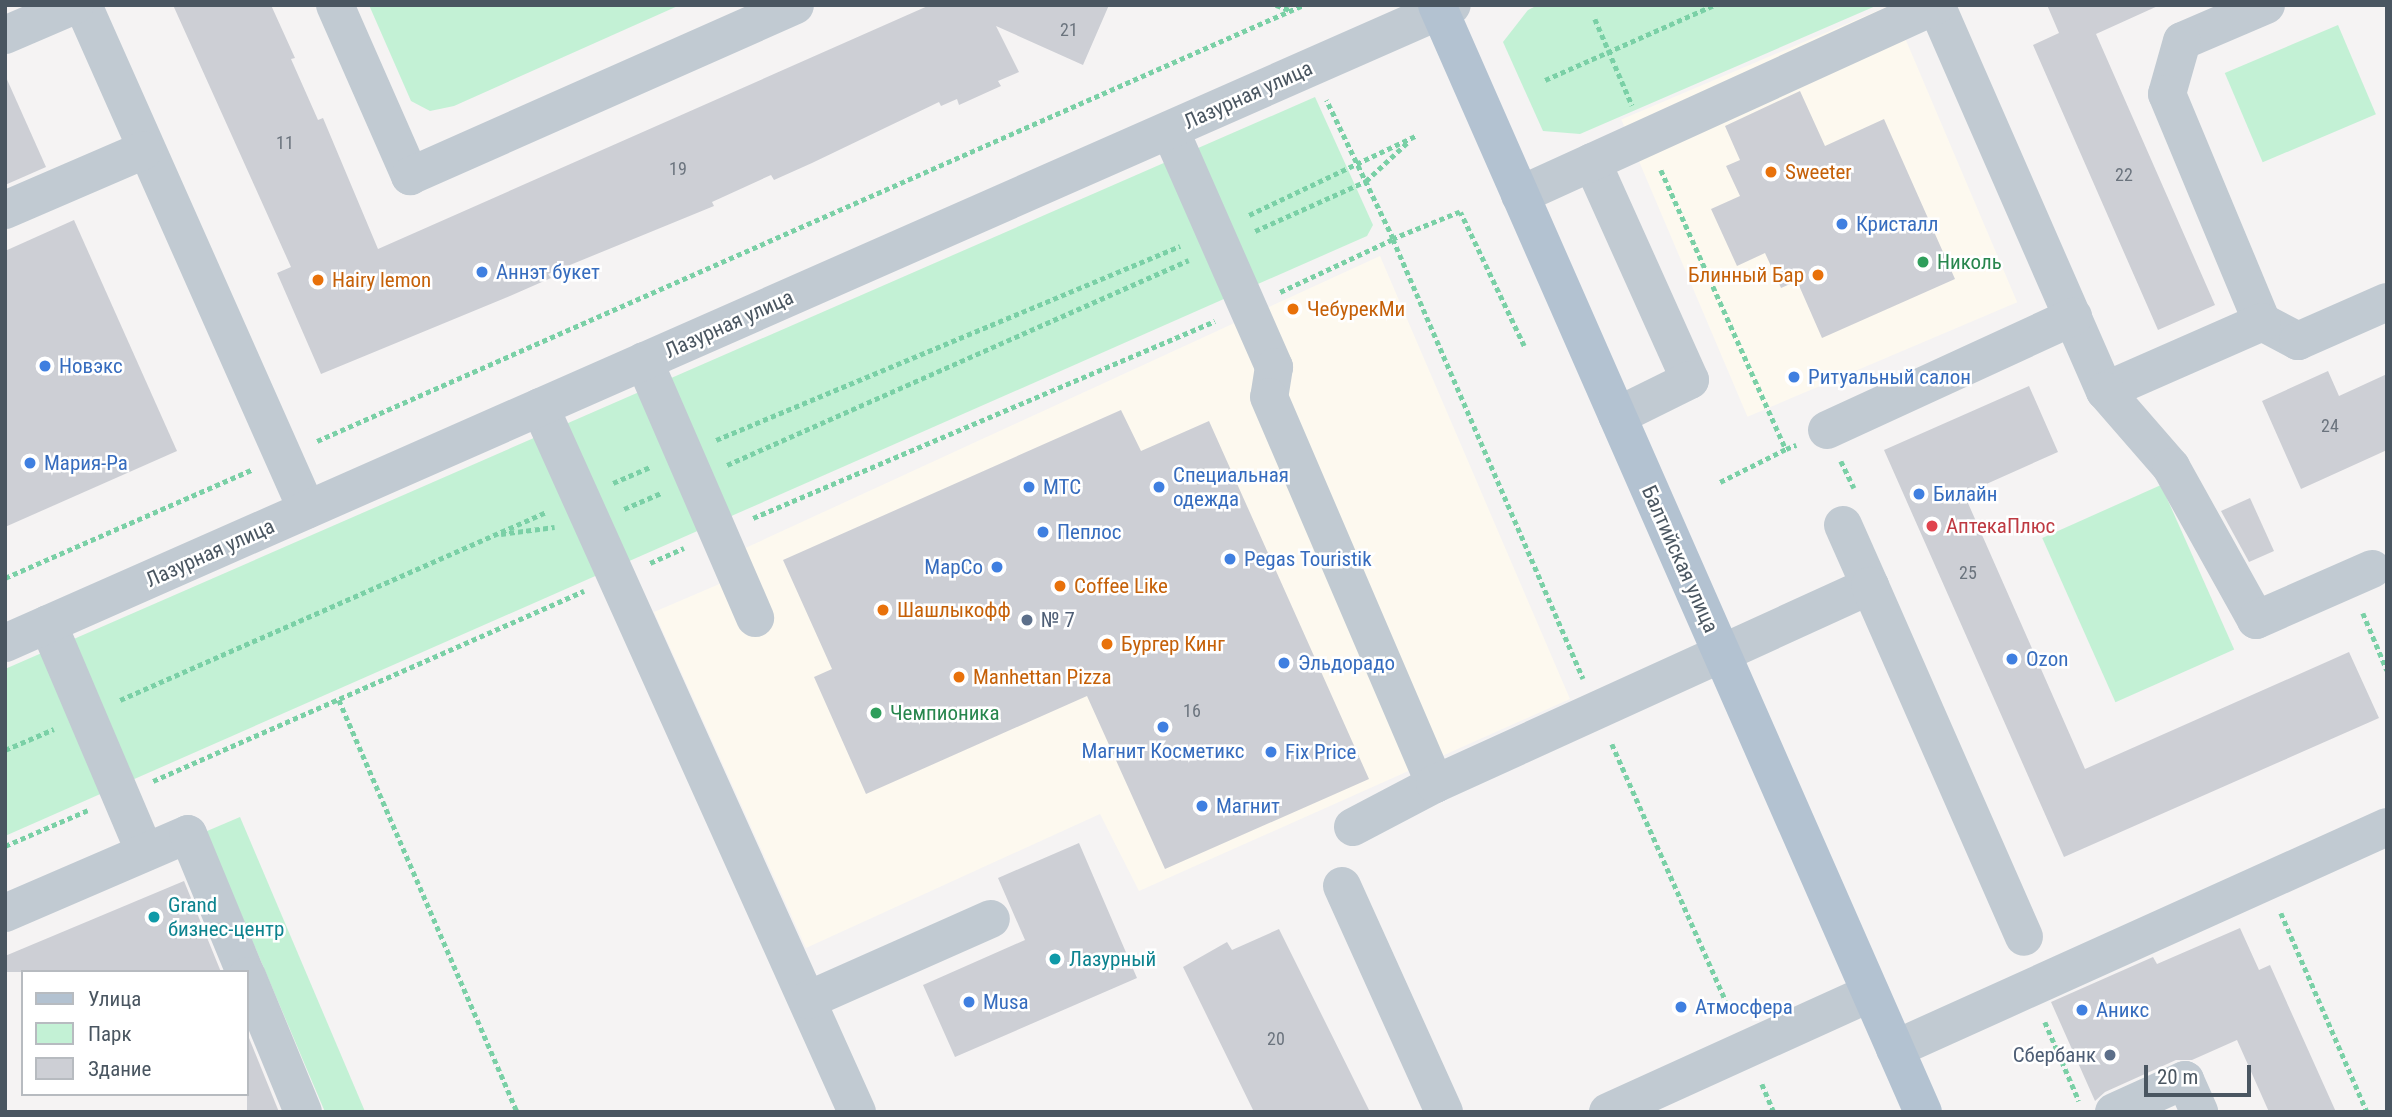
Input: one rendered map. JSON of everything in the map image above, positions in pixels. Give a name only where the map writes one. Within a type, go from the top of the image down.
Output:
[{"type":"main road","name":"Балтийская улица","points":[[1443,7],[1520,195],[1923,1112]]},
{"type":"street","points":[[5,35],[75,5]]},
{"type":"street","points":[[83,5],[144,150],[307,510]]},
{"type":"street","points":[[335,5],[410,176],[795,5]]},
{"type":"street","points":[[2266,5],[2182,41],[2167,93],[2262,321],[2298,341],[2387,302]]},
{"type":"street","points":[[1520,195],[1937,6],[2105,391],[2171,467],[2256,620],[2361,575]]},
{"type":"street","name":"Лазурная улица","points":[[5,643],[1443,7]]},
{"type":"street","points":[[1170,130],[1274,366],[1269,397],[1435,784]]},
{"type":"street","points":[[5,210],[144,150]]},
{"type":"street","points":[[1592,162],[1690,380],[1618,416]]},
{"type":"street","points":[[1827,430],[2073,317]]},
{"type":"street","points":[[2105,391],[2262,321]]},
{"type":"street","points":[[644,362],[755,618]]},
{"type":"street","points":[[540,407],[857,1112]]},
{"type":"street","points":[[1843,525],[2024,937]]},
{"type":"street","points":[[1353,827],[1435,784],[1870,586]]},
{"type":"street","points":[[48,624],[145,852]]},
{"type":"street","points":[[1895,1049],[2387,827]]},
{"type":"street","points":[[5,913],[188,834],[244,970]]},
{"type":"street","points":[[1342,886],[1444,1112]]},
{"type":"street","points":[[808,1000],[991,919]]},
{"type":"street","points":[[248,979],[303,1112]]},
{"type":"street","points":[[1608,1112],[1870,993]]},
{"type":"street","points":[[2114,1112],[2185,1080],[2199,1112]]},
{"type":"path","points":[[1276,5],[1290,8]]},
{"type":"path","points":[[5,578],[1290,8],[1303,5]]},
{"type":"path","points":[[1545,80],[1714,5]]},
{"type":"path","points":[[1595,19],[1786,449]]},
{"type":"path","points":[[1322,92],[1359,164],[1392,239]]},
{"type":"path","points":[[5,750],[494,535],[586,510],[690,466],[1219,238],[1415,136],[1366,181],[1219,238],[586,510],[494,535]]},
{"type":"path","points":[[5,846],[615,578],[1248,307],[1392,239],[1460,212],[1524,346]]},
{"type":"path","points":[[1720,481],[1827,430],[1866,515],[1843,525]]},
{"type":"path","points":[[2361,575],[2387,670]]},
{"type":"path","points":[[339,700],[517,1112]]},
{"type":"path","points":[[2267,882],[2367,1112]]},
{"type":"path","points":[[2041,984],[2035,999],[2083,1112]]},
{"type":"shaded area","points":[[1891,5],[2017,302],[1747,417],[1621,119]]},
{"type":"shaded area","points":[[1380,256],[1570,699],[1139,891],[1100,814],[806,948],[654,612],[724,582],[717,561]]},
{"type":"green space","points":[[369,5],[680,5],[454,106],[430,111],[411,101]]},
{"type":"green space","points":[[1538,5],[1878,5],[1580,134],[1543,131],[1503,42],[1528,10]]},
{"type":"green space","points":[[2338,25],[2376,114],[2263,162],[2225,73]]},
{"type":"green space","points":[[1315,97],[1373,225],[1367,236],[5,836],[5,669]]},
{"type":"green space","points":[[2161,485],[2234,649],[2115,702],[2042,538]]},
{"type":"green space","points":[[240,817],[365,1112],[325,1112],[206,831]]},
{"type":"building","points":[[173,5],[271,5],[295,58],[291,59],[318,120],[323,118],[378,249],[930,5],[1109,5],[1083,65],[996,26],[1019,72],[998,81],[1001,86],[959,105],[957,99],[941,106],[939,102],[774,180],[771,175],[712,202],[714,206],[548,274],[551,278],[321,374],[277,273],[291,267]]},
{"type":"building","points":[[2047,5],[2160,5],[2096,34],[2215,305],[2158,330],[2033,45],[2059,33]]},
{"type":"building","points":[[5,75],[46,167],[5,185]]},
{"type":"building","name":"Кристалл","points":[[1800,91],[1825,146],[1884,119],[1955,279],[1822,338],[1797,281],[1781,288],[1765,253],[1737,266],[1711,209],[1740,196],[1726,166],[1740,160],[1725,126]]},
{"type":"building","points":[[74,220],[177,451],[5,527],[5,251]]},
{"type":"building","points":[[2328,371],[2339,396],[2387,374],[2387,450],[2301,489],[2262,401]]},
{"type":"building","points":[[2029,386],[2058,452],[1964,494],[2085,769],[2349,652],[2379,718],[2064,857],[1884,450]]},
{"type":"building","points":[[1121,410],[1141,451],[1209,421],[1369,779],[1165,869],[1087,696],[866,794],[814,677],[832,669],[783,560]]},
{"type":"building","points":[[2250,498],[2274,551],[2249,562],[2221,511]]},
{"type":"building","name":"Лазурный","points":[[1079,843],[1137,978],[955,1057],[923,985],[1025,940],[998,878]]},
{"type":"building","name":"Grand бизнес-центр","points":[[184,881],[220,970],[5,972],[5,956]]},
{"type":"building","points":[[2240,928],[2259,970],[2270,965],[2336,1112],[2269,1112],[2237,1040],[2192,1060],[2176,1060],[2105,1092],[2095,1101],[2051,1002],[2153,957],[2157,964]]},
{"type":"building","points":[[1279,929],[1370,1112],[1254,1112],[1183,967],[1227,942],[1232,950]]},
{"type":"building","points":[[248,1035],[279,1112],[247,1112],[248,1096]]},
{"type":"place","name":"Sweeter","points":[[1771,172]]},
{"type":"place","name":"Кристалл","points":[[1842,224]]},
{"type":"place","name":"Николь","points":[[1923,262]]},
{"type":"place","name":"Аннэт букет","points":[[482,272]]},
{"type":"place","name":"Блинный Бар","points":[[1818,275]]},
{"type":"place","name":"Hairy lemon","points":[[318,280]]},
{"type":"place","name":"ЧебурекМи","points":[[1293,309]]},
{"type":"place","name":"Новэкс","points":[[45,366]]},
{"type":"place","name":"Ритуальный салон","points":[[1794,377]]},
{"type":"place","name":"Мария-Ра","points":[[30,463]]},
{"type":"place","name":"МТС","points":[[1029,487]]},
{"type":"place","name":"Специальная одежда","points":[[1159,487]]},
{"type":"place","name":"Билайн","points":[[1919,494]]},
{"type":"place","name":"АптекаПлюс","points":[[1932,526]]},
{"type":"place","name":"Пеплос","points":[[1043,532]]},
{"type":"place","name":"Pegas Touristik","points":[[1230,559]]},
{"type":"place","name":"МарСо","points":[[997,567]]},
{"type":"place","name":"Coffee Like","points":[[1060,586]]},
{"type":"place","name":"Шашлыкофф","points":[[883,610]]},
{"type":"place","name":"№ 7","points":[[1027,620]]},
{"type":"place","name":"Бургер Кинг","points":[[1107,644]]},
{"type":"place","name":"Ozon","points":[[2012,659]]},
{"type":"place","name":"Эльдорадо","points":[[1284,663]]},
{"type":"place","name":"Manhettan Pizza","points":[[959,677]]},
{"type":"place","name":"Чемпионика","points":[[876,713]]},
{"type":"place","name":"Магнит Косметикс","points":[[1163,727]]},
{"type":"place","name":"Fix Price","points":[[1271,752]]},
{"type":"place","name":"Магнит","points":[[1202,806]]},
{"type":"place","name":"Grand бизнес-центр","points":[[154,917]]},
{"type":"place","name":"Лазурный","points":[[1055,959]]},
{"type":"place","name":"Musa","points":[[969,1002]]},
{"type":"place","name":"Атмосфера","points":[[1681,1007]]},
{"type":"place","name":"Аникс","points":[[2082,1010]]},
{"type":"place","name":"Сбербанк","points":[[2110,1055]]}]
